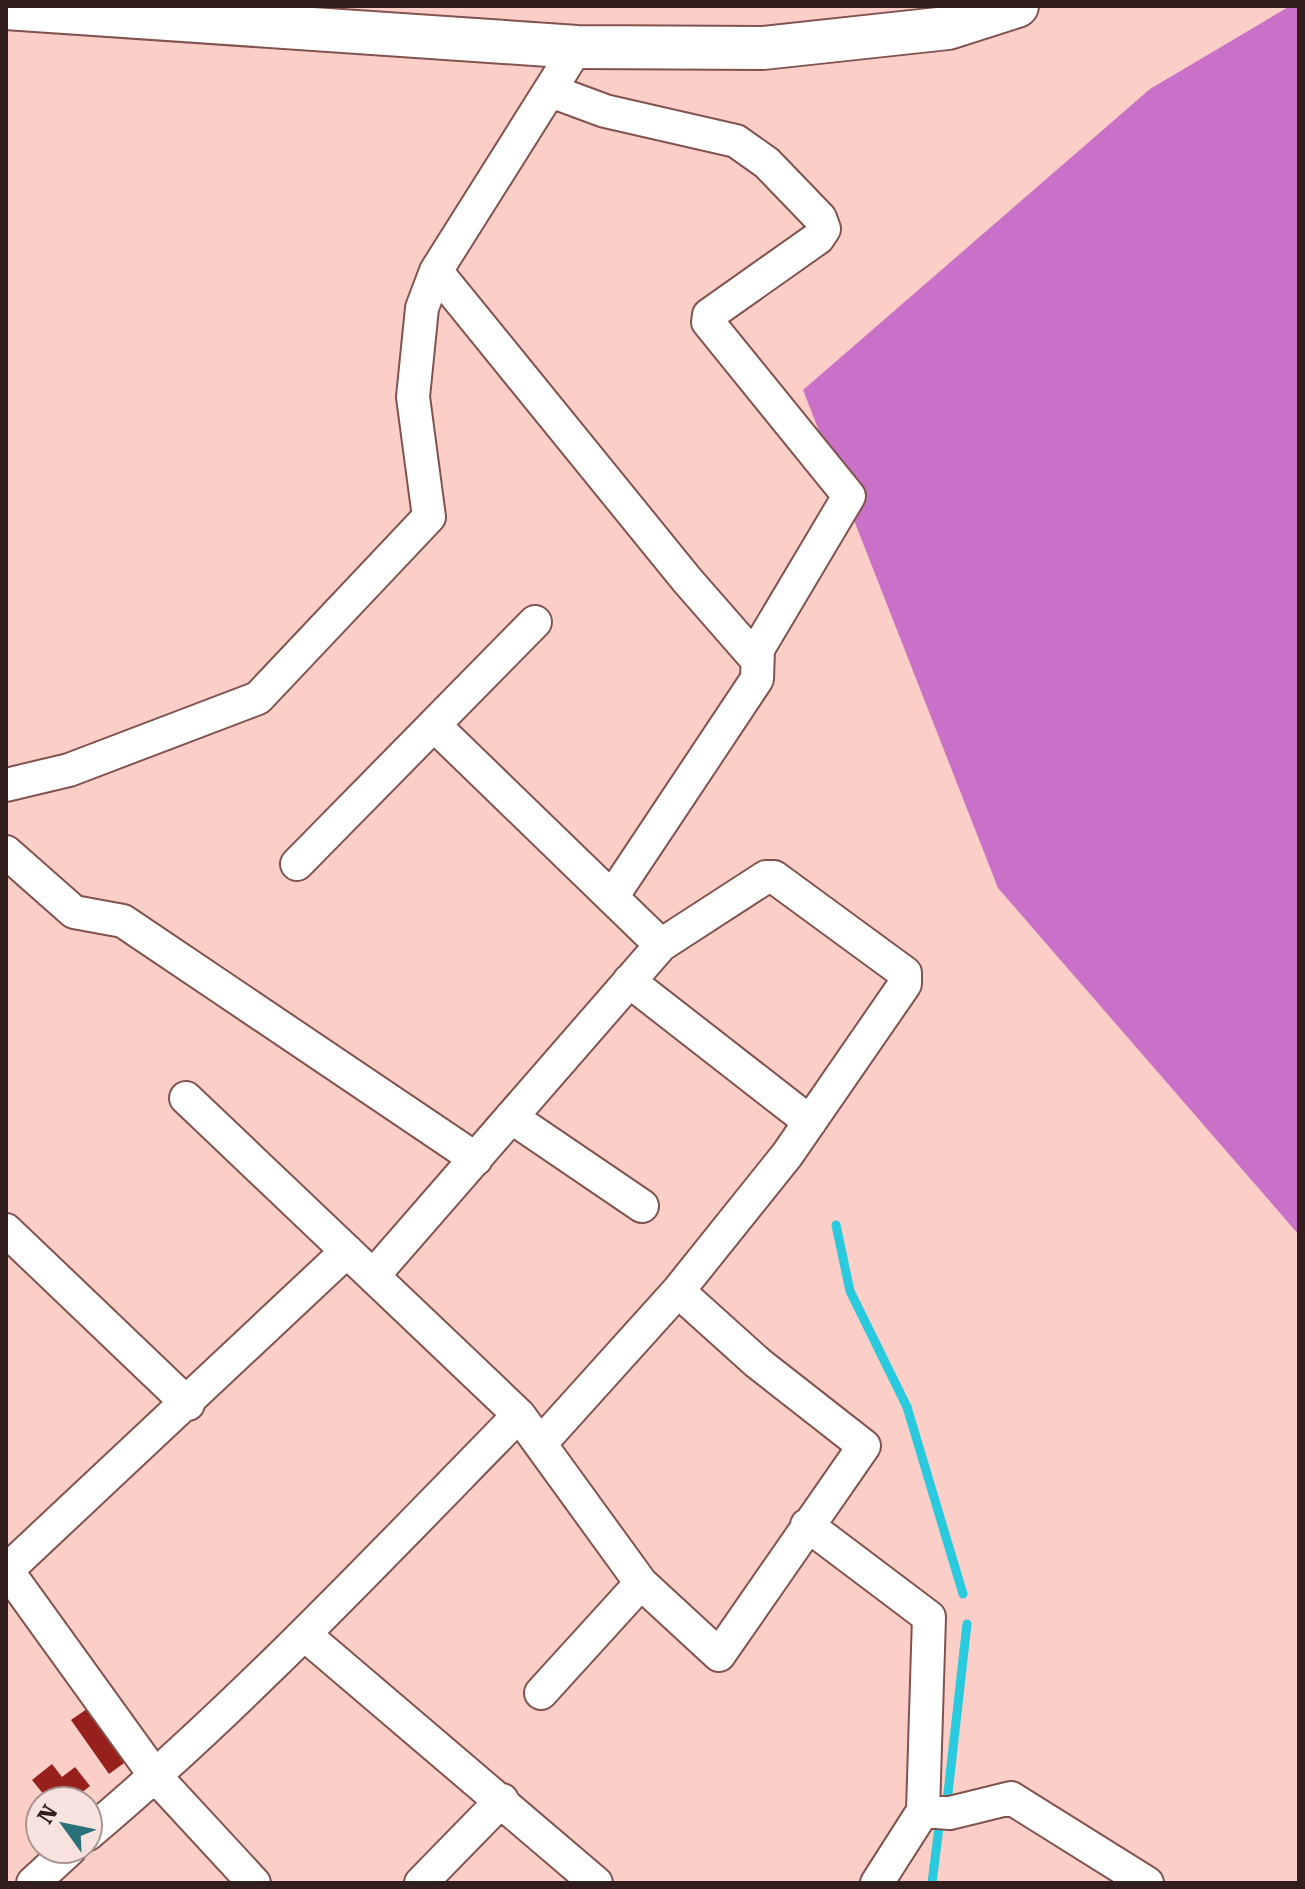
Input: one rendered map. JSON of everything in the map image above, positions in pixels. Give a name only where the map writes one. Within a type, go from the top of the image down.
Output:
[{"type":"street","points":[[6,8],[577,47],[763,48],[948,28],[1017,6]]},
{"type":"street","points":[[6,785],[69,770],[258,698],[429,517],[413,397],[422,308],[436,271],[577,47]]},
{"type":"street","points":[[551,91],[605,111],[736,141],[767,163],[820,218],[824,229],[818,238],[709,315],[708,322],[849,496],[758,649],[757,679],[612,897]]},
{"type":"street","points":[[436,271],[687,580],[757,660]]},
{"type":"street","points":[[297,864],[535,622]]},
{"type":"street","points":[[434,725],[661,945]]},
{"type":"street","points":[[6,852],[74,912],[123,921],[476,1159]]},
{"type":"street","points":[[373,1276],[661,945],[770,876],[905,973],[905,984],[787,1155],[678,1291],[541,1443]]},
{"type":"street","points":[[629,981],[810,1122]]},
{"type":"street","points":[[186,1098],[519,1415],[641,1583],[719,1655],[864,1446],[758,1363],[678,1291]]},
{"type":"street","points":[[511,1117],[642,1206]]},
{"type":"street","points":[[6,1230],[188,1404]]},
{"type":"street","points":[[254,1883],[156,1777],[6,1570],[188,1404],[347,1251]]},
{"type":"street","points":[[104,1821],[156,1777],[304,1634],[519,1415]]},
{"type":"street","points":[[807,1525],[929,1617],[923,1811],[877,1883]]},
{"type":"street","points":[[541,1693],[641,1583]]},
{"type":"street","points":[[304,1634],[596,1883]]},
{"type":"street","points":[[923,1811],[950,1813],[1011,1798],[1147,1883]]},
{"type":"street","points":[[421,1883],[502,1800]]},
{"type":"street","points":[[33,1883],[53,1865]]},
{"type":"shaded area","points":[[1290,6],[1299,6],[1299,1235],[998,888],[803,390],[1150,89]]},
{"type":"building","points":[[94,1704],[131,1758],[109,1774],[71,1720]]},
{"type":"building","points":[[52,1764],[62,1777],[75,1767],[89,1785],[36,1785],[32,1780]]},
{"type":"waterway","points":[[836,1225],[850,1291],[907,1407],[963,1594]]},
{"type":"waterway","points":[[947,1802],[967,1624]]},
{"type":"waterway","points":[[932,1883],[939,1827]]}]
